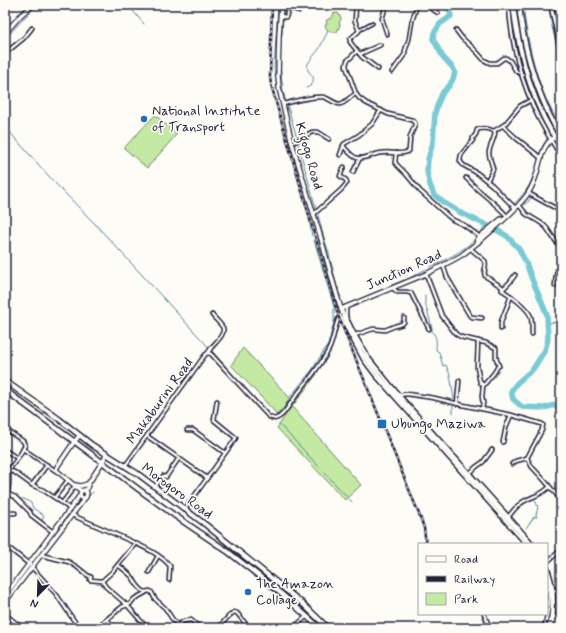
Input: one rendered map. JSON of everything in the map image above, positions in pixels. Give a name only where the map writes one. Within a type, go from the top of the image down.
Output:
[{"type":"main road","points":[[5,33],[21,15],[33,5]]},
{"type":"main road","name":"Kigogo Road","points":[[281,5],[278,76],[279,88],[292,143],[314,214],[341,313],[362,353],[381,378],[530,543]]},
{"type":"main road","points":[[513,5],[525,75],[540,108],[557,136]]},
{"type":"main road","points":[[519,5],[524,41],[531,70],[561,147]]},
{"type":"main road","points":[[496,224],[511,213],[528,193],[535,180],[541,158],[547,144],[557,136]]},
{"type":"main road","points":[[485,234],[506,215],[511,213]]},
{"type":"main road","name":"Junction Road","points":[[472,247],[485,234]]},
{"type":"main road","name":"Junction Road","points":[[341,313],[346,307],[443,266],[463,254],[485,234]]},
{"type":"main road","name":"Morogoro Road","points":[[5,381],[54,415],[92,445],[138,474],[185,509],[302,603],[328,628]]},
{"type":"main road","name":"Morogoro Road","points":[[5,390],[174,515],[227,551],[277,590],[320,628]]},
{"type":"main road","points":[[80,435],[57,467],[56,472],[75,485],[82,498],[85,498]]},
{"type":"main road","points":[[5,596],[30,565],[41,555],[85,498],[87,495],[87,484],[105,458],[106,453]]},
{"type":"main road","points":[[75,485],[81,486],[87,484]]},
{"type":"main road","points":[[5,602],[53,532],[71,509],[80,493],[84,490],[86,492]]},
{"type":"main road","points":[[548,577],[553,599],[550,628]]},
{"type":"street","points":[[281,17],[286,17],[288,10],[293,9],[299,11],[303,5]]},
{"type":"street","points":[[356,5],[355,21],[359,30]]},
{"type":"street","points":[[370,5],[386,6],[382,19],[387,34]]},
{"type":"street","points":[[392,72],[405,55],[404,51],[409,39],[412,21],[417,5]]},
{"type":"street","points":[[426,5],[438,13]]},
{"type":"street","points":[[509,5],[516,54],[525,75],[531,100],[539,118],[557,136],[561,156]]},
{"type":"street","points":[[551,5],[561,51]]},
{"type":"street","points":[[372,23],[359,30],[350,42],[366,60],[378,69]]},
{"type":"street","points":[[5,49],[8,51],[24,38],[32,28]]},
{"type":"street","points":[[456,30],[484,60],[490,63],[496,63],[506,58],[510,61],[516,71],[525,75]]},
{"type":"street","points":[[360,54],[380,45]]},
{"type":"street","points":[[343,146],[354,156],[360,158],[388,152],[403,153],[409,151],[410,137],[415,123],[412,120],[396,116],[366,104],[359,98],[356,94],[346,64],[357,51]]},
{"type":"street","points":[[283,104],[324,97],[340,104],[356,94]]},
{"type":"street","points":[[494,131],[510,120],[520,106],[531,100]]},
{"type":"street","points":[[340,155],[343,146],[372,124],[381,110]]},
{"type":"street","points":[[503,126],[541,158]]},
{"type":"street","points":[[494,131],[483,128],[478,129],[473,140],[461,155],[460,161],[463,165],[487,181],[515,208]]},
{"type":"street","points":[[487,181],[494,168],[489,154],[495,135],[494,131]]},
{"type":"street","points":[[292,143],[312,132],[318,132],[328,139]]},
{"type":"street","points":[[396,153],[396,165],[406,174],[420,191],[453,220],[464,225],[481,237]]},
{"type":"street","points":[[352,172],[360,158]]},
{"type":"street","points":[[314,214],[347,183],[346,180],[340,176],[344,167]]},
{"type":"street","points":[[466,178],[506,215]]},
{"type":"street","points":[[528,193],[561,211]]},
{"type":"street","points":[[519,205],[526,214],[546,227],[561,248]]},
{"type":"street","points":[[472,247],[486,263],[484,275],[502,287],[502,290],[511,296],[529,314],[532,334]]},
{"type":"street","points":[[555,286],[556,274],[561,265]]},
{"type":"street","points":[[443,266],[447,277],[470,316],[472,318],[482,318]]},
{"type":"street","points":[[426,274],[444,320],[458,336],[461,338],[486,343],[497,350],[495,357],[499,366],[483,386],[482,397],[484,403],[482,409]]},
{"type":"street","points":[[502,290],[515,275]]},
{"type":"street","points":[[393,288],[397,292],[411,293],[429,329]]},
{"type":"street","points":[[501,329],[501,322],[511,296]]},
{"type":"street","points":[[346,307],[346,316],[353,335],[373,329],[385,330],[402,324],[404,322],[404,318]]},
{"type":"street","points":[[341,313],[363,359],[375,375],[525,543]]},
{"type":"street","name":"Makaburini Road","points":[[125,467],[208,353],[211,354],[269,417],[276,419],[278,418],[286,410],[323,360],[330,347],[341,313]]},
{"type":"street","points":[[208,353],[223,332],[222,327],[212,315]]},
{"type":"street","points":[[478,341],[477,367],[480,382],[483,386]]},
{"type":"street","points":[[457,404],[459,381]]},
{"type":"street","points":[[398,396],[407,394],[428,397],[511,415],[542,424],[542,430],[527,458],[512,464]]},
{"type":"street","points":[[185,509],[236,438],[214,420],[217,401]]},
{"type":"street","points":[[503,442],[506,427],[511,415]]},
{"type":"street","points":[[5,429],[24,442],[25,445],[18,458],[5,474]]},
{"type":"street","points":[[187,430],[193,430],[225,453]]},
{"type":"street","points":[[147,436],[207,478]]},
{"type":"street","points":[[23,449],[56,472]]},
{"type":"street","points":[[5,450],[18,458]]},
{"type":"street","points":[[492,450],[483,462],[469,474],[508,516],[530,543]]},
{"type":"street","points":[[155,487],[163,476],[166,477],[179,458]]},
{"type":"street","points":[[527,458],[532,467],[561,500]]},
{"type":"street","points":[[32,485],[47,466]]},
{"type":"street","points":[[7,470],[14,472],[32,485],[55,497],[71,509]]},
{"type":"street","points":[[5,506],[10,474],[7,470]]},
{"type":"street","points":[[55,497],[68,480]]},
{"type":"street","points":[[62,502],[75,485]]},
{"type":"street","points":[[40,488],[71,509]]},
{"type":"street","points":[[508,516],[519,505],[548,488],[551,488]]},
{"type":"street","points":[[8,494],[15,497],[30,512],[31,515],[53,532]]},
{"type":"street","points":[[5,513],[15,513]]},
{"type":"street","points":[[72,515],[113,532],[166,561],[170,566],[169,580]]},
{"type":"street","points":[[102,581],[112,572],[136,544]]},
{"type":"street","points":[[5,545],[30,565],[56,594],[79,628]]},
{"type":"street","points":[[548,561],[561,550]]},
{"type":"street","points":[[41,555],[69,562],[87,576],[91,577],[90,580],[102,581],[127,605],[147,628]]},
{"type":"street","points":[[149,572],[158,556]]},
{"type":"street","points":[[118,565],[132,577],[140,589],[145,592]]},
{"type":"street","points":[[548,570],[554,591],[552,617],[561,617]]},
{"type":"street","points":[[554,591],[561,587]]},
{"type":"street","points":[[96,628],[122,607],[145,592],[150,591],[155,599],[165,608],[178,625]]},
{"type":"street","points":[[548,594],[548,612]]},
{"type":"street","points":[[218,628],[234,612],[237,613],[250,628]]},
{"type":"street","points":[[5,614],[22,628]]},
{"type":"street","points":[[484,615],[490,628]]},
{"type":"street","points":[[544,628],[547,615]]},
{"type":"street","points":[[293,628],[307,616]]},
{"type":"street","points":[[5,617],[9,628]]},
{"type":"street","points":[[107,618],[114,628]]},
{"type":"street","points":[[174,628],[186,620],[191,620],[200,628]]},
{"type":"green space","points":[[334,13],[338,13],[341,18],[337,32],[328,31],[325,26],[327,23],[326,21],[331,19]]},
{"type":"green space","points":[[155,115],[177,134],[147,168],[124,148]]},
{"type":"green space","points":[[243,348],[290,398],[276,415],[231,365]]},
{"type":"green space","points":[[315,372],[317,374],[292,407],[361,485],[345,500],[277,428]]},
{"type":"waterway","points":[[5,39],[37,5]]},
{"type":"waterway","points":[[128,5],[144,24]]},
{"type":"waterway","points":[[278,5],[274,69],[278,92]]},
{"type":"waterway","points":[[284,14],[285,5]]},
{"type":"waterway","points":[[448,5],[451,16],[440,24],[434,33],[433,39],[443,57],[455,72],[449,86],[443,92],[435,113],[433,142],[428,159],[427,172],[430,185],[434,195],[443,202],[461,213],[507,236],[519,249],[547,315],[548,339],[545,350],[533,369],[517,383],[511,391],[513,399],[522,407],[544,408],[555,405],[559,410],[561,417]]},
{"type":"waterway","points":[[523,5],[531,52],[540,84],[546,100],[561,126]]},
{"type":"waterway","points":[[549,5],[551,22],[561,65]]},
{"type":"waterway","points":[[554,5],[561,35]]},
{"type":"waterway","points":[[282,35],[283,18]]},
{"type":"waterway","points":[[306,88],[313,82],[313,76],[308,69],[309,62],[319,49],[328,31]]},
{"type":"waterway","points":[[280,64],[283,91],[286,102]]},
{"type":"waterway","points":[[523,66],[524,74]]},
{"type":"waterway","points":[[287,104],[297,138]]},
{"type":"waterway","points":[[281,108],[287,129]]},
{"type":"waterway","points":[[5,126],[55,183],[96,225],[247,391]]},
{"type":"waterway","points":[[514,204],[530,183],[544,144],[551,134]]},
{"type":"waterway","points":[[297,140],[322,230]]},
{"type":"waterway","points":[[300,176],[317,234]]},
{"type":"waterway","points":[[531,193],[536,182]]},
{"type":"waterway","points":[[524,205],[529,201],[531,196]]},
{"type":"waterway","points":[[522,206],[527,199]]},
{"type":"waterway","points":[[508,211],[512,207]]},
{"type":"waterway","points":[[309,219],[312,236]]},
{"type":"waterway","points":[[430,267],[460,251],[474,240],[484,227],[494,223]]},
{"type":"waterway","points":[[322,231],[329,253]]},
{"type":"waterway","points":[[318,239],[338,309]]},
{"type":"waterway","points":[[274,418],[285,407],[290,397],[312,370],[328,345],[334,322],[334,307],[314,240]]},
{"type":"waterway","points":[[329,254],[339,289],[338,291],[341,297]]},
{"type":"waterway","points":[[408,279],[426,269]]},
{"type":"waterway","points":[[387,287],[404,280]]},
{"type":"waterway","points":[[425,295],[425,302],[432,332],[436,338],[436,350],[439,352],[443,366],[446,365],[450,375],[454,399]]},
{"type":"waterway","points":[[347,312],[353,328]]},
{"type":"waterway","points":[[547,323],[561,322]]},
{"type":"waterway","points":[[365,349],[371,358]]},
{"type":"waterway","points":[[394,387],[399,392]]},
{"type":"waterway","points":[[403,396],[469,470]]},
{"type":"waterway","points":[[453,405],[453,413]]},
{"type":"waterway","points":[[279,424],[352,502]]},
{"type":"waterway","points":[[472,473],[481,483]]},
{"type":"waterway","points":[[85,500],[93,492]]},
{"type":"waterway","points":[[17,498],[24,499],[31,503],[33,508],[44,516],[41,522]]},
{"type":"waterway","points":[[496,500],[508,514]]},
{"type":"waterway","points":[[526,528],[534,517],[537,517],[538,507],[535,500]]},
{"type":"waterway","points":[[511,517],[528,536]]},
{"type":"waterway","points":[[548,566],[552,576]]},
{"type":"waterway","points":[[5,592],[21,571]]},
{"type":"waterway","points":[[553,579],[555,595]]},
{"type":"waterway","points":[[555,598],[555,610]]},
{"type":"waterway","points":[[60,599],[67,605]]},
{"type":"waterway","points":[[546,628],[550,612],[550,603]]},
{"type":"waterway","points":[[71,613],[73,617]]},
{"type":"railway","points":[[272,5],[270,77],[275,99],[339,318],[419,514],[424,528],[426,543]]},
{"type":"place","name":"National Institute of Transport","points":[[144,119]]},
{"type":"place","name":"Ubungo Maziwa","points":[[382,424]]},
{"type":"place","name":"The Amazon Collage","points":[[248,592]]}]
